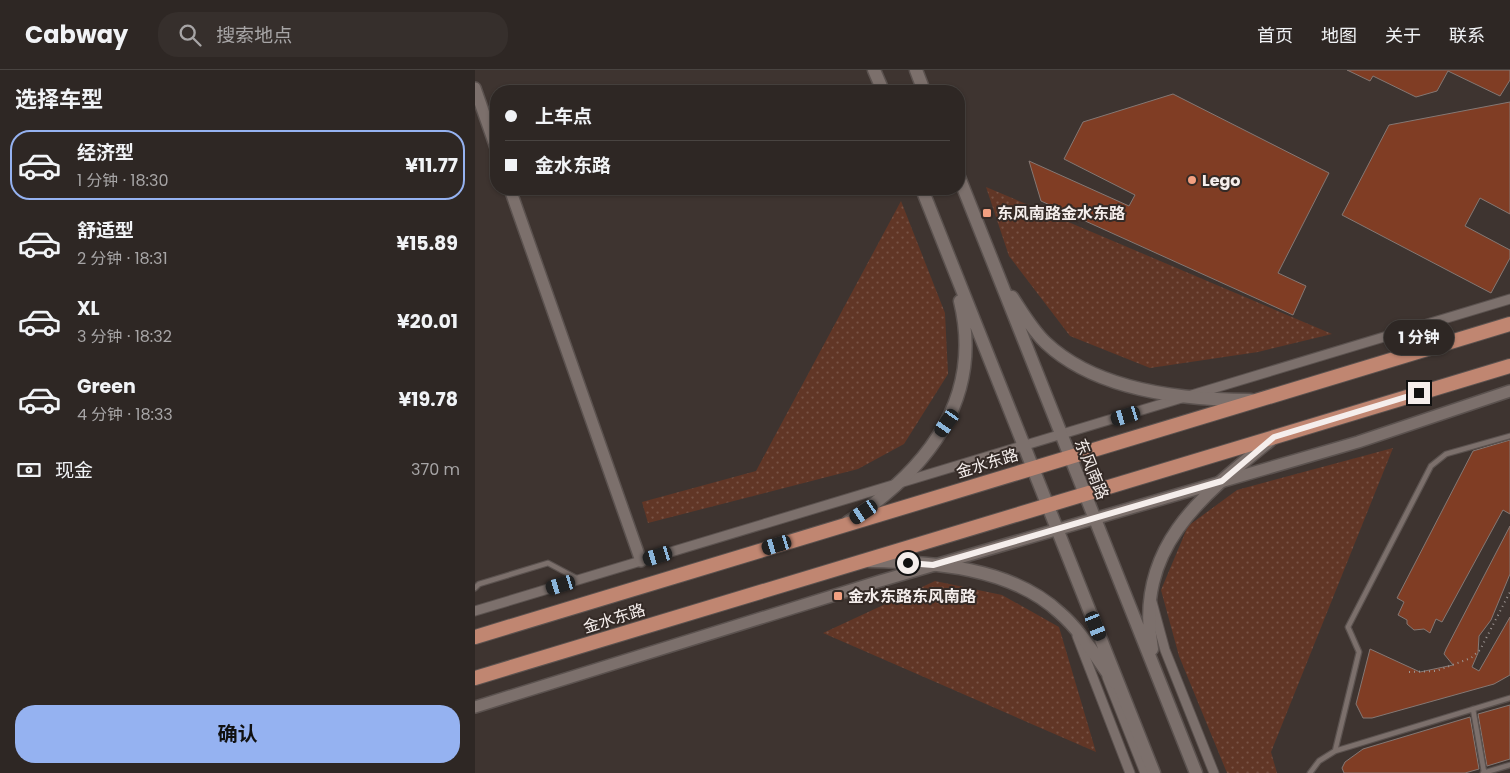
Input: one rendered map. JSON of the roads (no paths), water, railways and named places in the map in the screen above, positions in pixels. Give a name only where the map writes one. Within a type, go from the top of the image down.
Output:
[{"type":"main road","points":[[874,70],[880,85]]},
{"type":"main road","points":[[916,70],[922,85]]},
{"type":"main road","name":"东风南路","points":[[965,192],[1196,773]]},
{"type":"main road","points":[[924,195],[1154,773]]},
{"type":"main road","points":[[843,525],[864,512],[926,454],[947,423],[962,385],[966,364],[965,323],[948,254]]},
{"type":"main road","points":[[999,277],[1045,342],[1060,354],[1102,377],[1141,389],[1217,400],[1256,400]]},
{"type":"main road","name":"金水东路","points":[[475,637],[1510,324]]},
{"type":"main road","name":"金水东路","points":[[475,678],[1510,366]]},
{"type":"main road","points":[[1155,672],[1149,634],[1157,566],[1175,532],[1185,518],[1222,481],[1274,437]]},
{"type":"main road","points":[[864,561],[933,565],[969,570],[1007,581],[1048,603],[1074,627],[1124,696]]},
{"type":"street","points":[[475,88],[490,131]]},
{"type":"street","points":[[512,195],[641,561]]},
{"type":"street","points":[[475,611],[1510,299]]},
{"type":"street","points":[[475,707],[933,565],[1358,442],[1510,391]]},
{"type":"street","points":[[1083,591],[1103,668],[1145,773]]},
{"type":"street","points":[[1152,598],[1165,650],[1214,773]]},
{"type":"street","points":[[1074,627],[1130,773]]},
{"type":"lane","points":[[1335,751],[1359,652],[1348,627],[1431,466],[1446,454],[1510,436]]},
{"type":"lane","points":[[475,588],[479,584],[548,563],[579,580]]},
{"type":"lane","points":[[1310,773],[1319,761],[1335,751],[1510,698]]},
{"type":"lane","points":[[1473,710],[1483,773],[1510,765]]},
{"type":"place","name":"Lego","points":[[1192,180]]},
{"type":"place","name":"东风南路金水东路","points":[[987,213]]},
{"type":"place","name":"金水东路东风南路","points":[[838,596]]}]
